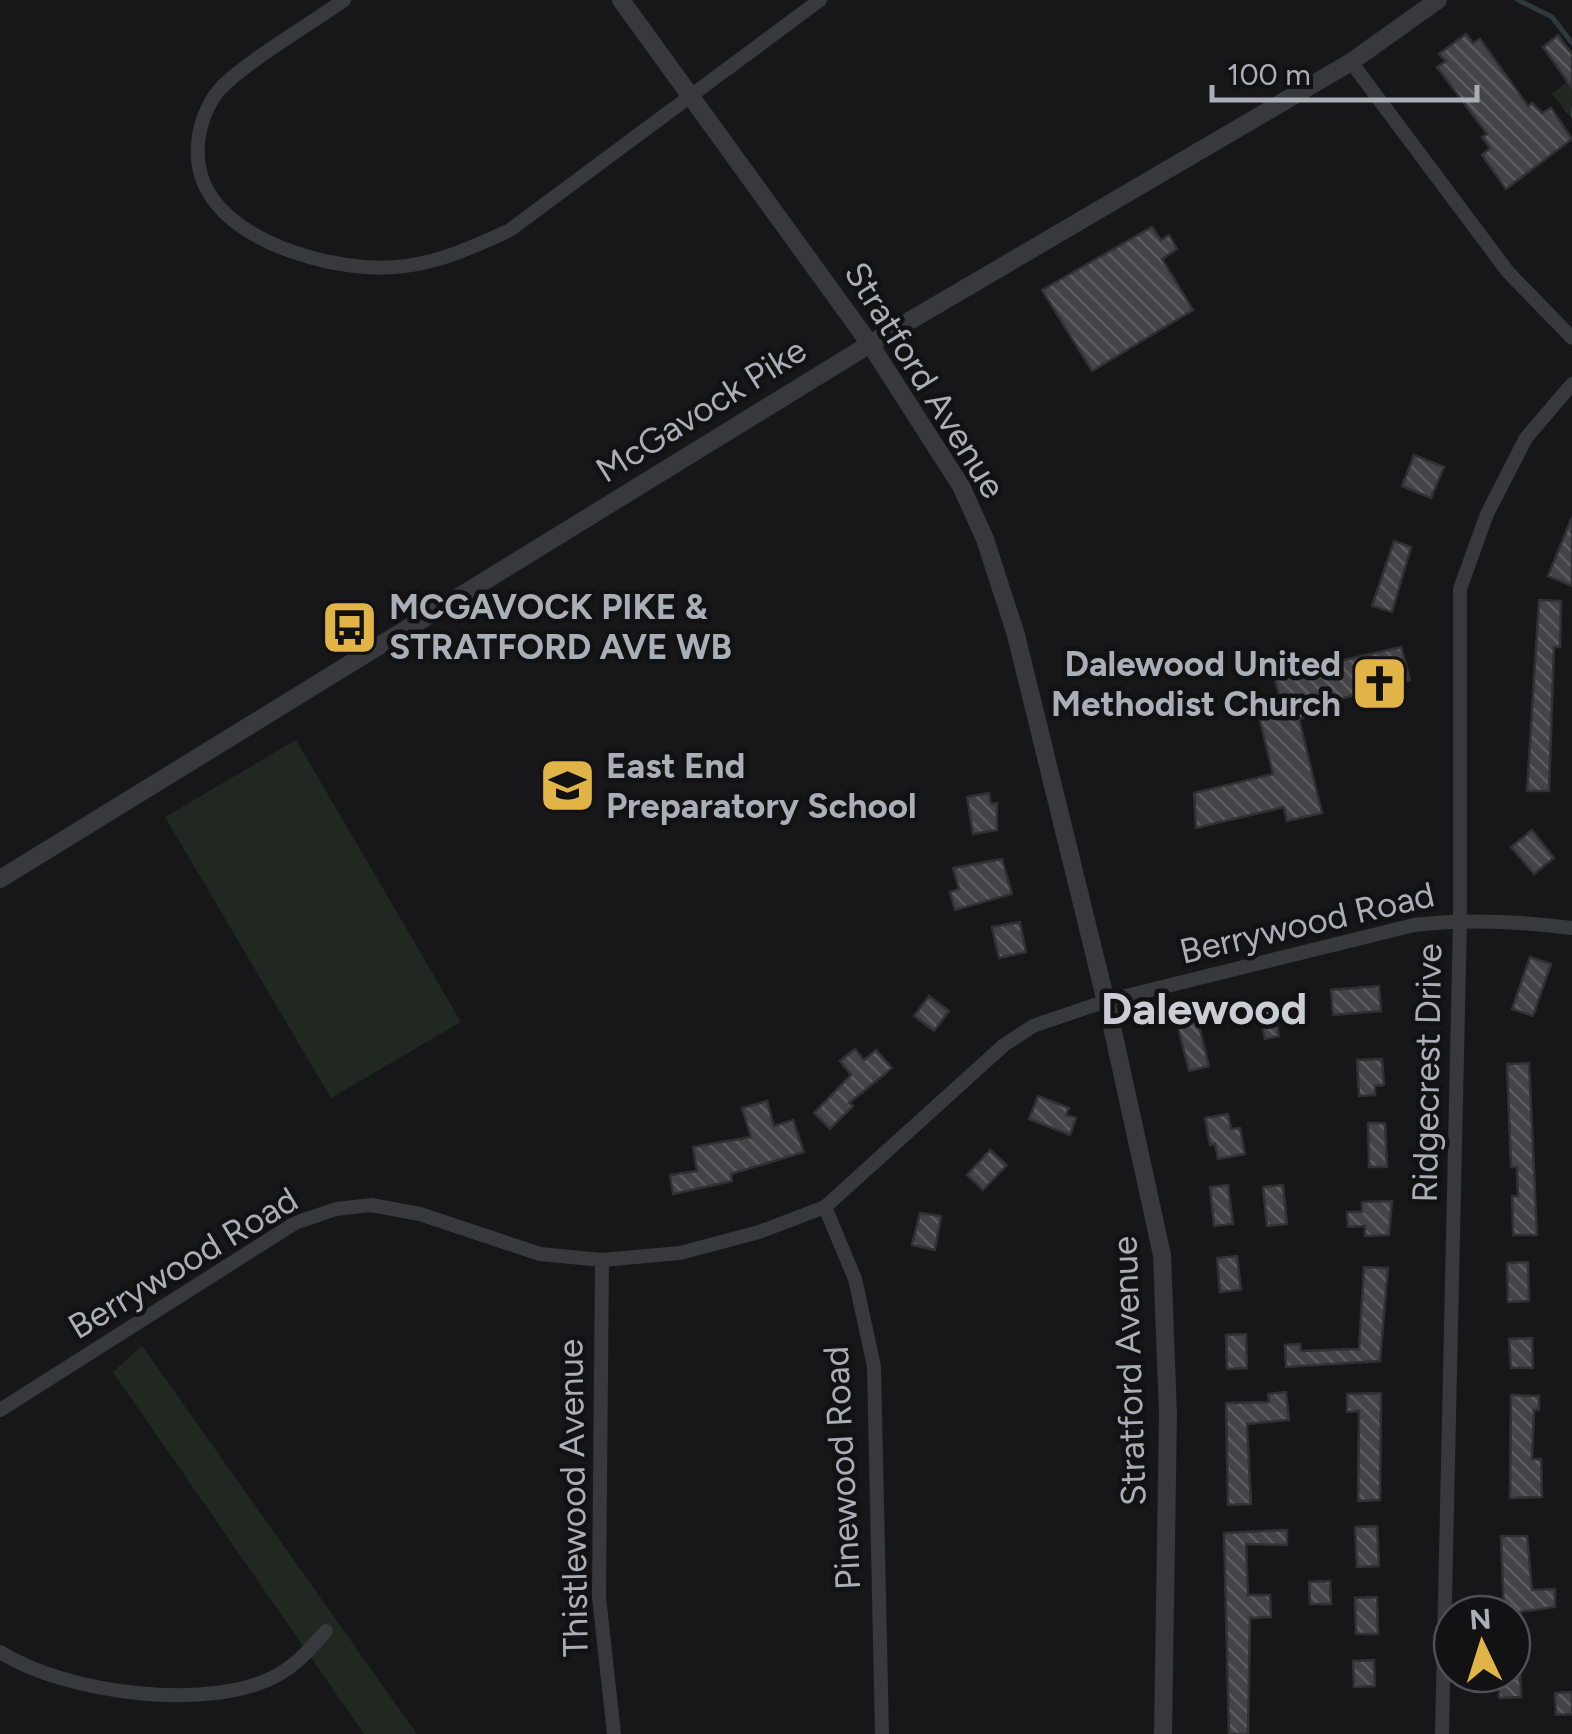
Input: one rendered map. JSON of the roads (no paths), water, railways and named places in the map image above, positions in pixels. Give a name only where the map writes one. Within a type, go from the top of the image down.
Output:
[{"type":"street","points":[[344,0],[220,90],[199,126],[196,160],[207,192],[235,222],[283,248],[322,261],[366,268],[410,267],[455,256],[510,230],[820,0]]},
{"type":"street","name":"Stratford Avenue","points":[[620,0],[870,344],[962,486],[985,539],[1016,635],[1106,1001],[1162,1255],[1168,1414],[1163,1734]]},
{"type":"street","name":"McGavock Pike","points":[[0,878],[870,344],[1352,62],[1438,0]]},
{"type":"street","points":[[1352,62],[1508,272],[1572,338]]},
{"type":"street","name":"Ridgecrest Drive","points":[[1442,1734],[1460,920],[1460,589],[1487,514],[1526,438],[1572,384]]},
{"type":"street","name":"Berrywood Road","points":[[0,1410],[295,1223],[336,1209],[371,1205],[420,1214],[540,1254],[602,1260],[680,1253],[759,1232],[825,1207],[1004,1046],[1033,1026],[1106,1001],[1414,925],[1460,920],[1572,928]]},
{"type":"street","name":"Pinewood Road","points":[[825,1207],[855,1280],[874,1366],[882,1734]]},
{"type":"street","name":"Thistlewood Avenue","points":[[602,1260],[599,1597],[614,1734]]},
{"type":"street","points":[[0,1652],[44,1673],[82,1684],[188,1695],[236,1692],[280,1674],[306,1654],[326,1631]]},
{"type":"waterway","points":[[1518,0],[1552,17],[1572,43]]},
{"type":"place","name":"MCGAVOCK PIKE & STRATFORD AVE WB","points":[[350,627]]},
{"type":"place","name":"Dalewood United Methodist Church","points":[[1380,684]]},
{"type":"place","name":"East End Preparatory School","points":[[567,786]]},
{"type":"district","name":"Dalewood","points":[[1204,1008]]}]
